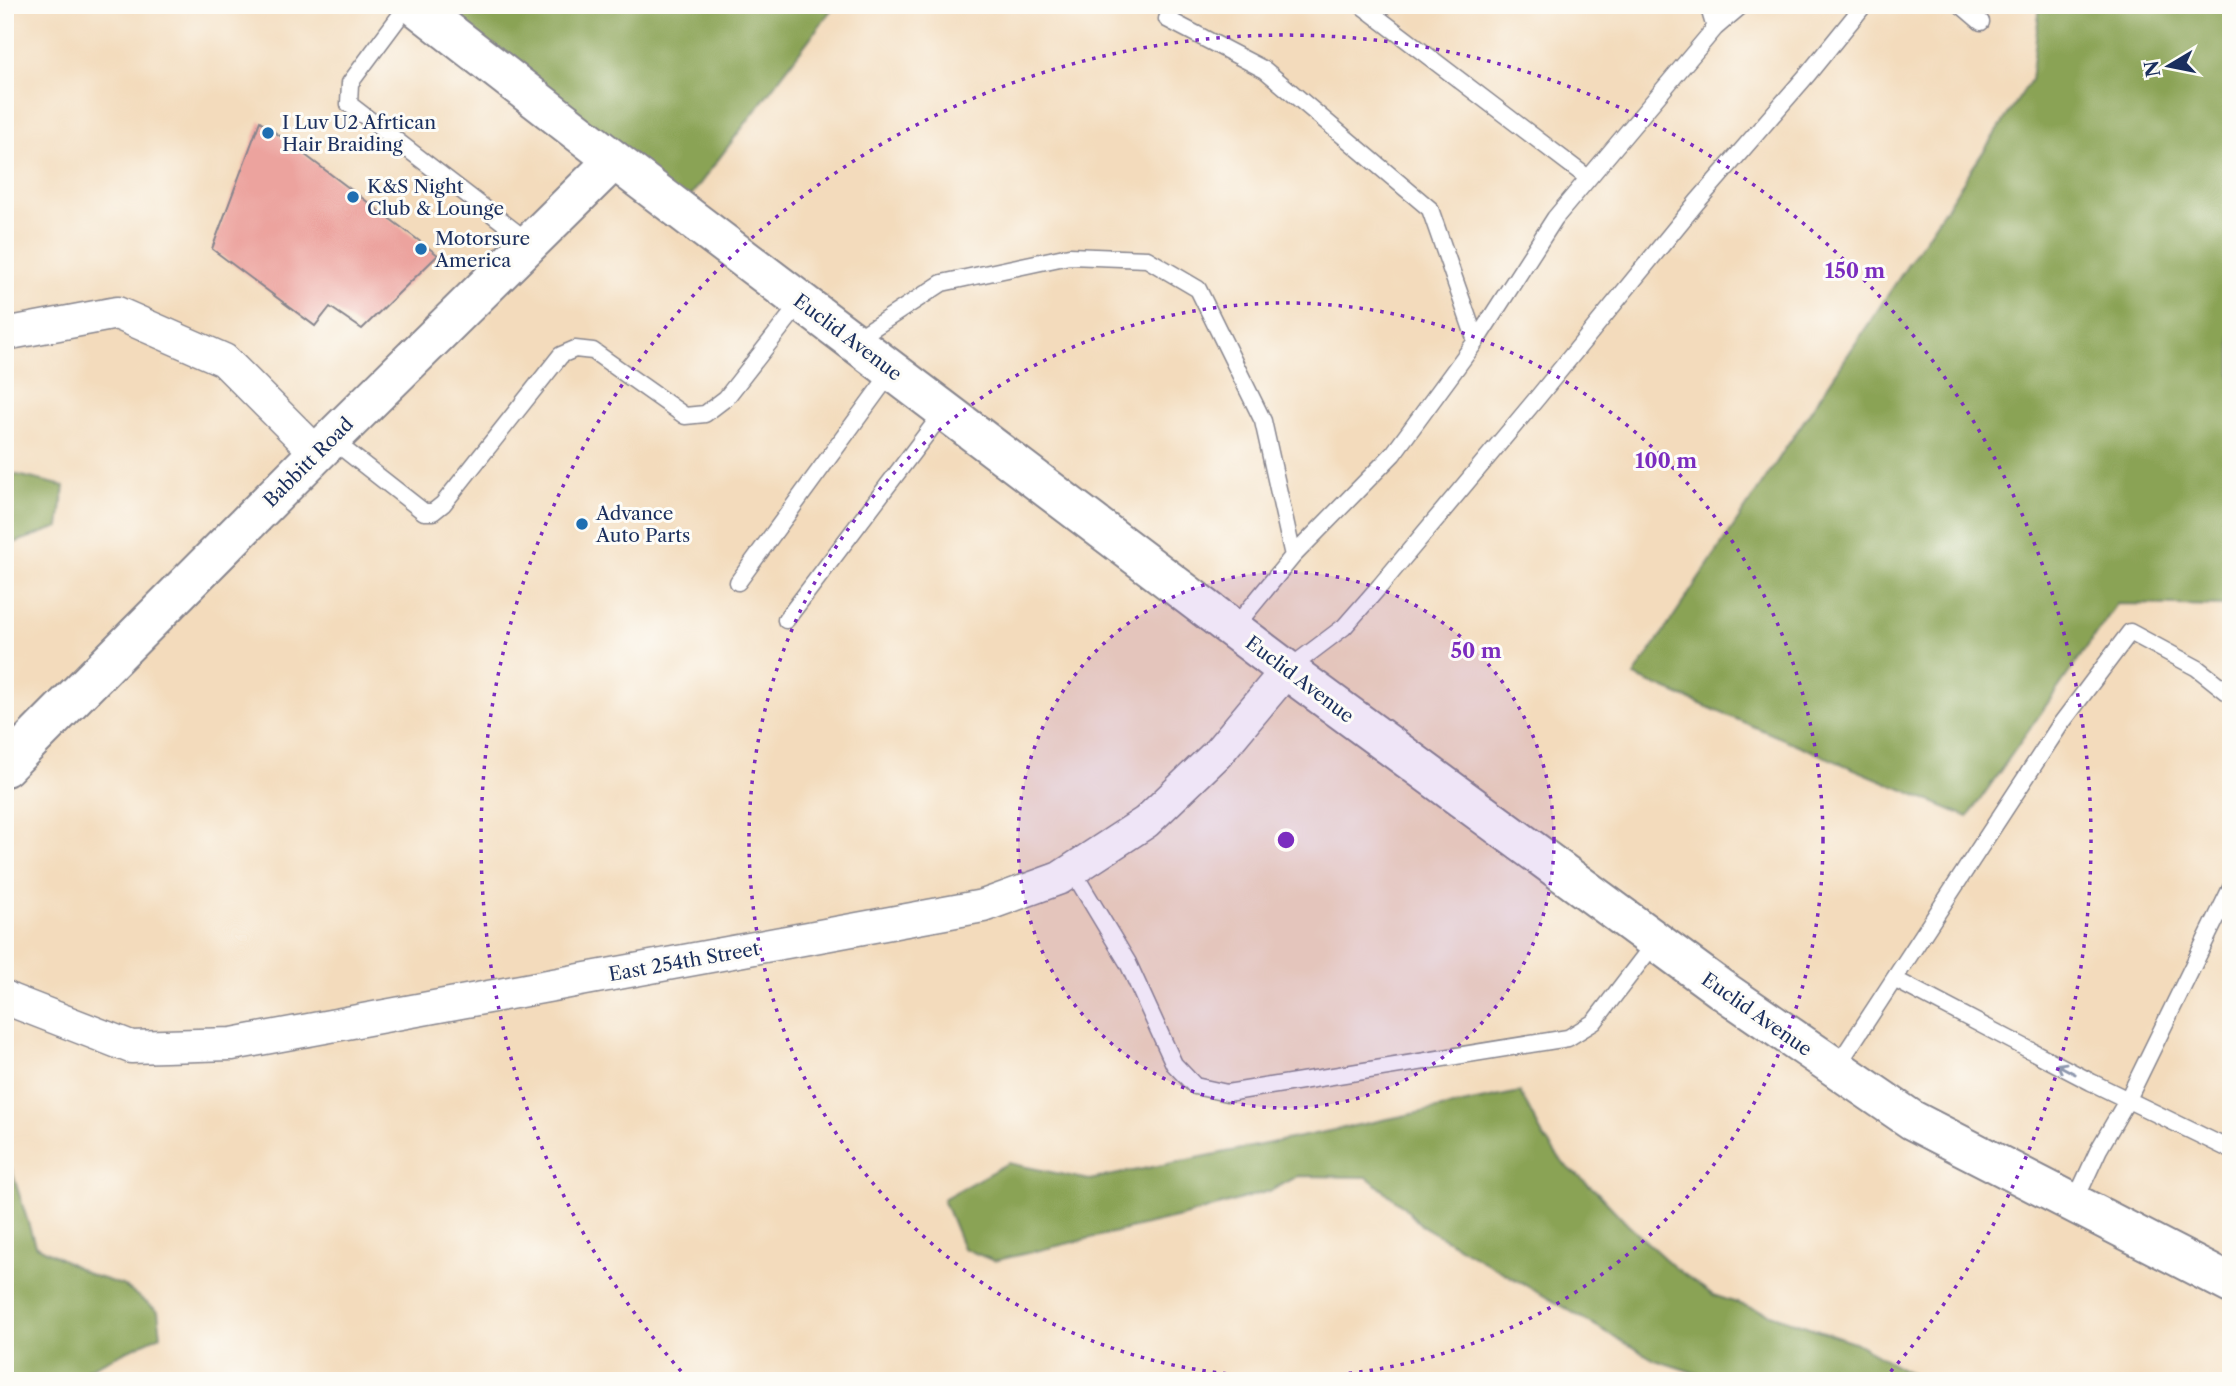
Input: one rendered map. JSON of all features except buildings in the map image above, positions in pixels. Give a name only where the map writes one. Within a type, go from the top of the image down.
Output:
[{"type":"main road","name":"Euclid Avenue","points":[[414,5],[614,160],[1287,670],[1721,989],[1912,1119],[2231,1284]]},
{"type":"main road","name":"Babbitt Road","points":[[5,767],[324,446],[614,160]]},
{"type":"street","points":[[5,334],[117,313],[224,360],[324,446]]},
{"type":"street","name":"East 254th Street","points":[[5,997],[131,1047],[232,1044],[983,906],[1060,878],[1146,822],[1217,754],[1287,670]]},
{"type":"lane","points":[[408,5],[350,83],[349,104],[530,243]]},
{"type":"lane","points":[[1176,5],[1167,19],[1265,70],[1430,209],[1476,341]]},
{"type":"lane","points":[[1361,5],[1588,178]]},
{"type":"lane","points":[[1708,5],[1715,28]]},
{"type":"lane","points":[[1233,629],[1293,556],[1392,454],[1476,341],[1555,218],[1715,28],[1741,5]]},
{"type":"lane","points":[[1287,670],[1344,627],[1371,596],[1864,5]]},
{"type":"lane","points":[[1961,5],[1981,22]]},
{"type":"lane","points":[[853,341],[942,283],[1069,256],[1147,259],[1198,289],[1263,421],[1293,556]]},
{"type":"lane","points":[[324,446],[424,512],[433,512],[443,504],[561,355],[575,349],[593,351],[685,416],[705,414],[726,398],[802,302]]},
{"type":"lane","points":[[738,582],[892,371]]},
{"type":"lane","points":[[786,620],[944,411]]},
{"type":"lane","points":[[1836,1068],[2060,725],[2130,632],[2197,668],[2231,695]]},
{"type":"lane","points":[[1072,870],[1128,963],[1174,1064],[1195,1086],[1227,1093],[1567,1038],[1594,1022],[1656,942]]},
{"type":"lane","points":[[2074,1203],[2231,888]]},
{"type":"lane","points":[[1894,979],[2091,1082],[2231,1150]]},
{"type":"green space","points":[[415,5],[835,5],[680,210]]},
{"type":"green space","points":[[2040,5],[2231,5],[2231,606],[2117,604],[1968,817],[1634,676],[2031,80]]},
{"type":"green space","points":[[5,472],[64,486],[59,527],[5,546]]},
{"type":"green space","points":[[1520,1092],[1544,1138],[1564,1164],[1595,1190],[1674,1267],[1713,1295],[1854,1342],[1924,1381],[1720,1381],[1655,1360],[1421,1225],[1403,1206],[1367,1177],[1298,1176],[1272,1190],[1184,1216],[994,1261],[963,1248],[943,1199],[1008,1163],[1089,1180]]},
{"type":"green space","points":[[5,1160],[11,1168],[35,1245],[91,1275],[122,1285],[158,1311],[161,1335],[62,1381],[5,1381]]},
{"type":"place","name":"I Luv U2 Afrtican Hair Braiding","points":[[268,133]]},
{"type":"place","name":"K&S Night Club & Lounge","points":[[353,197]]},
{"type":"place","name":"Motorsure America","points":[[421,249]]},
{"type":"place","name":"Advance Auto Parts","points":[[582,524]]}]
